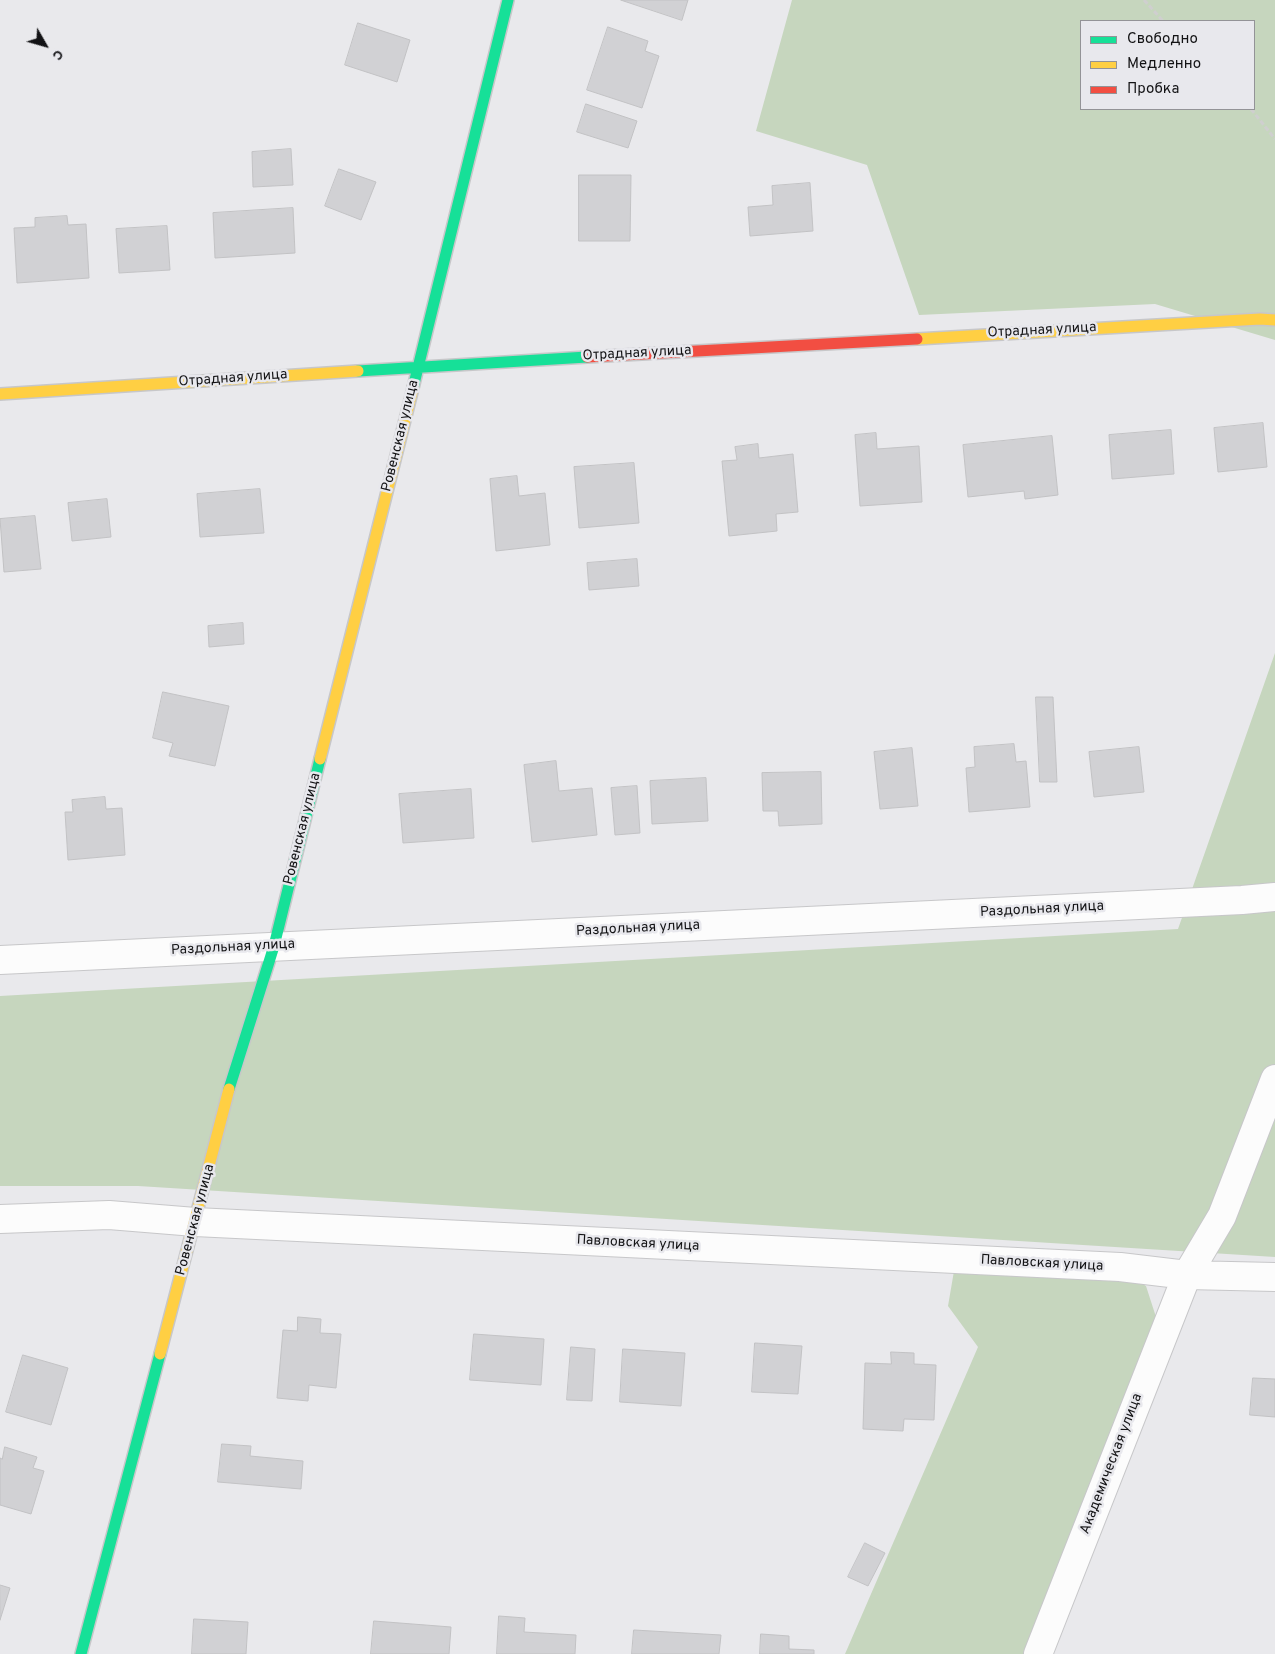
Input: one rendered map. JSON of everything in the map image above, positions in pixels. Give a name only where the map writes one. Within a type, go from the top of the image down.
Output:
[{"type":"street","name":"Ровенская улица","points":[[81,1654],[228,1092],[274,946],[508,0]]},
{"type":"street","name":"Отрадная улица","points":[[0,394],[418,367],[1260,319],[1275,320]]},
{"type":"street","name":"Раздольная улица","points":[[0,960],[1212,902],[1275,897]]},
{"type":"street","name":"Академическая улица","points":[[1038,1654],[1187,1275],[1222,1216],[1275,1079]]},
{"type":"street","name":"Павловская улица","points":[[0,1219],[109,1216],[195,1222],[1120,1268],[1187,1275],[1275,1276]]},
{"type":"path","points":[[1144,0],[1162,20]]},
{"type":"path","points":[[1253,110],[1275,139]]},
{"type":"green space","points":[[792,0],[1275,0],[1275,340],[1155,304],[919,315],[867,165],[756,131]]},
{"type":"green space","points":[[1275,653],[1275,1257],[138,1186],[0,1186],[0,996],[1178,929]]},
{"type":"green space","points":[[954,1271],[1128,1275],[1146,1286],[1156,1317],[1023,1654],[845,1654],[978,1347],[948,1306]]},
{"type":"building","points":[[621,0],[688,0],[682,20]]},
{"type":"building","points":[[358,23],[410,40],[397,82],[345,65]]},
{"type":"building","points":[[608,27],[648,41],[645,51],[659,56],[642,108],[587,90]]},
{"type":"building","points":[[586,104],[637,121],[628,148],[577,132]]},
{"type":"building","points":[[291,149],[293,185],[253,187],[252,152]]},
{"type":"building","points":[[339,169],[376,182],[361,220],[325,206]]},
{"type":"building","points":[[579,175],[631,175],[630,241],[579,241]]},
{"type":"building","points":[[810,183],[813,231],[750,236],[748,207],[773,205],[772,186]]},
{"type":"building","points":[[293,208],[295,253],[215,258],[213,213]]},
{"type":"building","points":[[67,216],[68,225],[86,224],[89,278],[17,283],[14,228],[35,227],[35,218]]},
{"type":"building","points":[[167,226],[170,270],[119,273],[116,229]]},
{"type":"building","points":[[1263,423],[1267,467],[1218,472],[1214,428]]},
{"type":"building","points":[[1171,430],[1174,474],[1112,479],[1109,435]]},
{"type":"building","points":[[876,433],[877,449],[919,446],[922,502],[860,506],[855,435]]},
{"type":"building","points":[[1052,436],[1058,495],[1025,499],[1024,491],[968,497],[963,445]]},
{"type":"building","points":[[758,444],[759,458],[793,454],[798,512],[776,514],[777,531],[729,536],[722,461],[737,460],[735,447]]},
{"type":"building","points":[[634,463],[639,523],[579,528],[574,467]]},
{"type":"building","points":[[517,476],[519,496],[545,493],[550,545],[496,551],[490,479]]},
{"type":"building","points":[[260,489],[264,533],[200,537],[197,494]]},
{"type":"building","points":[[107,499],[111,537],[72,541],[68,503]]},
{"type":"building","points":[[35,516],[41,569],[4,572],[0,519]]},
{"type":"building","points":[[637,559],[639,586],[589,590],[587,563]]},
{"type":"building","points":[[243,623],[244,644],[209,647],[208,626]]},
{"type":"building","points":[[163,692],[229,706],[215,766],[169,756],[173,743],[153,738]]},
{"type":"building","points":[[1036,697],[1053,697],[1057,782],[1040,782]]},
{"type":"building","points":[[1014,744],[1016,762],[1026,761],[1030,807],[969,812],[966,768],[975,767],[974,747]]},
{"type":"building","points":[[1139,747],[1144,792],[1094,797],[1089,752]]},
{"type":"building","points":[[912,748],[918,806],[880,809],[874,752]]},
{"type":"building","points":[[556,761],[559,791],[592,788],[597,835],[532,842],[524,765]]},
{"type":"building","points":[[821,772],[822,824],[779,826],[778,811],[763,811],[762,773]]},
{"type":"building","points":[[706,778],[708,821],[652,824],[650,781]]},
{"type":"building","points":[[637,786],[640,833],[615,835],[611,788]]},
{"type":"building","points":[[471,789],[474,838],[403,843],[399,794]]},
{"type":"building","points":[[105,797],[106,809],[122,808],[125,855],[68,860],[65,812],[73,812],[72,800]]},
{"type":"building","points":[[298,1317],[321,1319],[320,1333],[341,1334],[336,1388],[309,1385],[308,1401],[277,1398],[283,1330],[297,1331]]},
{"type":"building","points":[[474,1334],[544,1339],[541,1385],[470,1380]]},
{"type":"building","points":[[755,1343],[802,1346],[798,1394],[752,1392]]},
{"type":"building","points":[[571,1347],[595,1349],[592,1401],[567,1400]]},
{"type":"building","points":[[623,1349],[685,1353],[681,1406],[620,1402]]},
{"type":"building","points":[[891,1352],[914,1353],[914,1364],[936,1365],[934,1420],[904,1419],[903,1431],[863,1429],[865,1363],[891,1364]]},
{"type":"building","points":[[23,1355],[68,1368],[51,1425],[6,1412]]},
{"type":"building","points":[[1253,1378],[1275,1379],[1275,1417],[1250,1415]]},
{"type":"building","points":[[222,1444],[251,1446],[250,1456],[303,1461],[301,1489],[218,1482]]},
{"type":"building","points":[[5,1447],[37,1457],[33,1468],[44,1471],[31,1514],[0,1505],[0,1458],[2,1459]]},
{"type":"building","points":[[865,1543],[885,1553],[868,1586],[848,1577]]},
{"type":"building","points":[[0,1585],[10,1588],[0,1620]]},
{"type":"building","points":[[499,1616],[525,1618],[524,1632],[576,1635],[575,1654],[497,1654]]},
{"type":"building","points":[[194,1619],[248,1622],[246,1654],[192,1654]]},
{"type":"building","points":[[374,1621],[451,1627],[449,1654],[371,1654]]},
{"type":"building","points":[[634,1630],[721,1635],[719,1654],[632,1654]]},
{"type":"building","points":[[761,1634],[789,1636],[789,1649],[814,1650],[814,1654],[760,1654]]},
{"type":"traffic: fast","points":[[413,388],[508,0]]},
{"type":"traffic: fast","points":[[358,371],[587,357]]},
{"type":"traffic: fast","points":[[229,1089],[274,946],[320,759]]},
{"type":"traffic: fast","points":[[81,1654],[160,1354]]},
{"type":"traffic: slow","points":[[917,339],[1260,319],[1275,320]]},
{"type":"traffic: slow","points":[[0,394],[358,371]]},
{"type":"traffic: slow","points":[[320,759],[413,388]]},
{"type":"traffic: slow","points":[[160,1354],[229,1089]]},
{"type":"traffic: jam","points":[[587,357],[917,339]]}]
